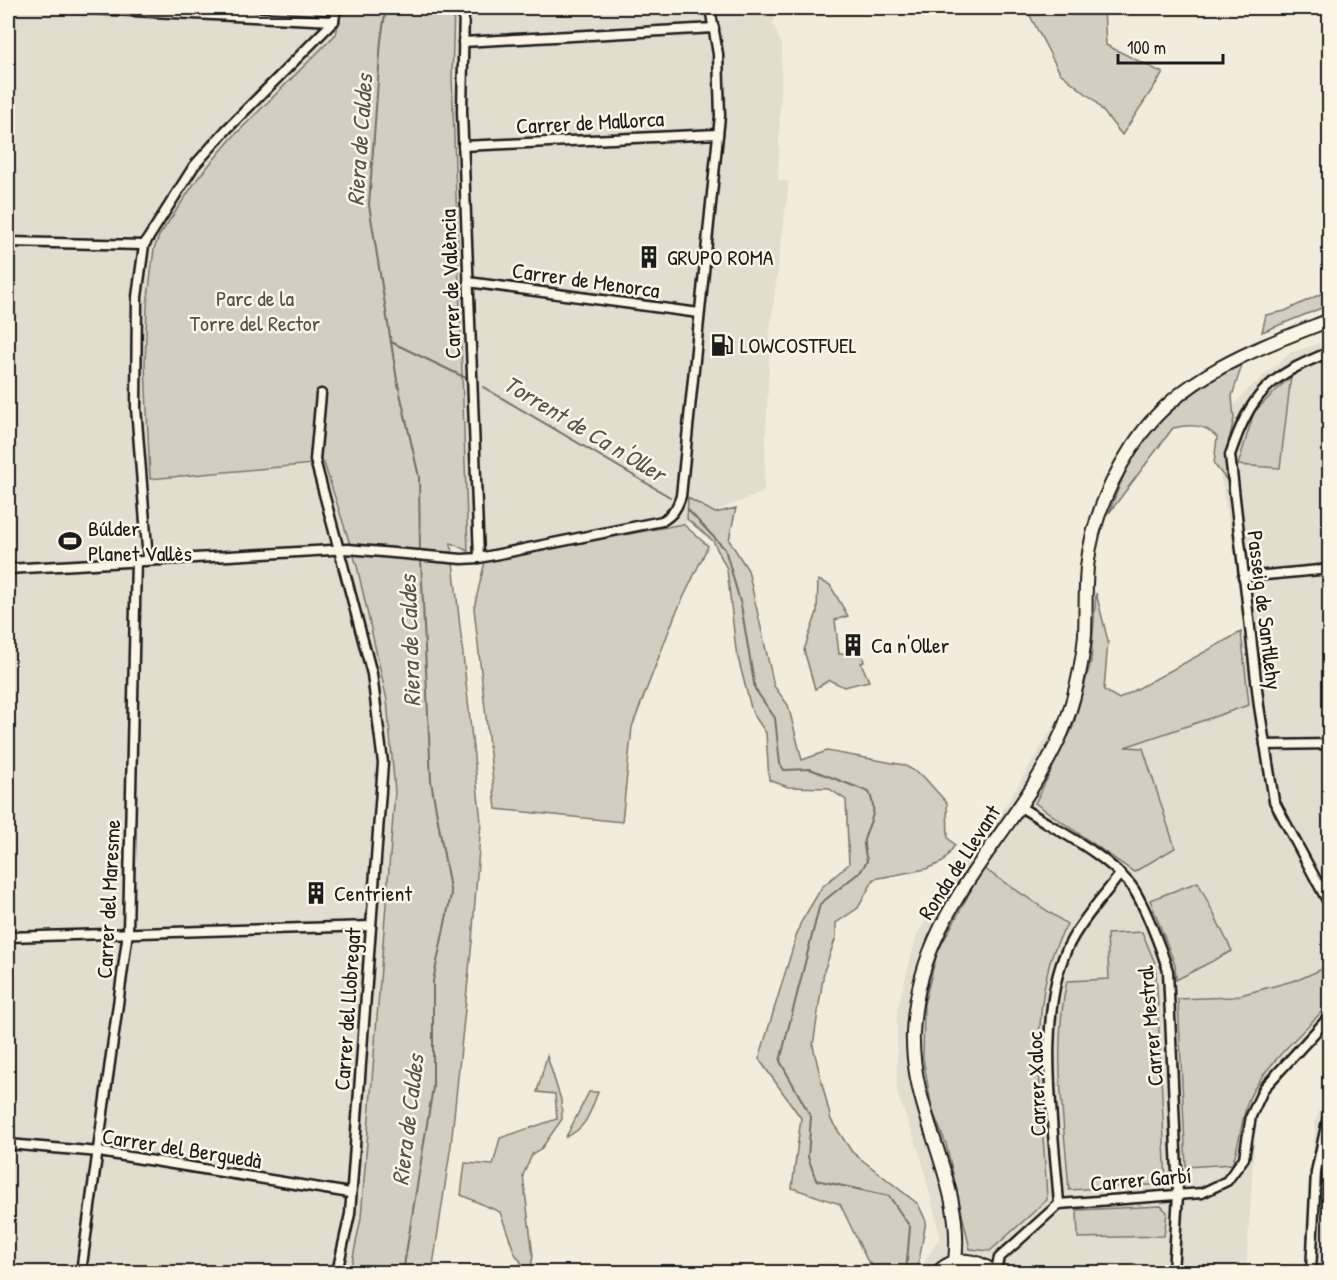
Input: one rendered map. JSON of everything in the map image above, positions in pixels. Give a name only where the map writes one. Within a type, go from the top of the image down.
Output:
[{"type":"main road","name":"Ronda de Llevant","points":[[955,1262],[958,1241],[953,1211],[915,1079],[913,1033],[918,991],[927,955],[947,912],[1034,786],[1062,731],[1071,705],[1085,638],[1087,565],[1106,493],[1122,463],[1143,432],[1173,401],[1203,377],[1237,358],[1329,320]]},
{"type":"main road","points":[[938,1272],[955,1262],[969,1260],[994,1272]]},
{"type":"street","points":[[72,8],[334,21]]},
{"type":"street","points":[[148,560],[136,408],[137,297],[144,244],[194,166],[226,129],[334,21],[336,8]]},
{"type":"street","name":"Carrer de València","points":[[464,8],[463,146],[479,558]]},
{"type":"street","points":[[8,569],[341,549],[388,551],[462,559],[479,558],[662,521],[675,512],[681,496],[718,134],[719,70],[710,8]]},
{"type":"street","points":[[463,42],[714,28]]},
{"type":"street","name":"Carrer de Mallorca","points":[[463,146],[718,134]]},
{"type":"street","points":[[8,242],[144,244]]},
{"type":"street","name":"Carrer de Menorca","points":[[468,282],[699,313]]},
{"type":"street","name":"Passeig de Santllehy","points":[[1329,352],[1300,364],[1264,388],[1242,420],[1230,455],[1243,577],[1274,801],[1329,906]]},
{"type":"street","name":"Carrer del Llobregat","points":[[321,394],[315,460],[341,549],[372,674],[383,763],[350,1214],[337,1272]]},
{"type":"street","name":"Carrer del Maresme","points":[[81,1272],[128,932],[136,561]]},
{"type":"street","points":[[1243,577],[1329,569]]},
{"type":"street","points":[[1265,745],[1329,744]]},
{"type":"street","name":"Carrer Mestral","points":[[1019,806],[1108,863],[1131,885],[1168,971],[1178,1195],[1173,1272]]},
{"type":"street","name":"Carrer Xaloc","points":[[1059,1204],[1049,1051],[1056,980],[1071,941],[1120,874]]},
{"type":"street","points":[[8,937],[370,926]]},
{"type":"street","name":"Carrer Garbí","points":[[994,1272],[999,1258],[1059,1204],[1178,1195],[1212,1190],[1234,1174],[1246,1151],[1251,1116],[1264,1088],[1329,1016]]},
{"type":"street","points":[[1311,1272],[1316,1172],[1329,1107]]},
{"type":"street","name":"Carrer del Berguedà","points":[[8,1144],[99,1152],[350,1193]]},
{"type":"shaded area","points":[[8,8],[342,8],[336,34],[232,138],[147,306],[145,365],[150,479],[324,463],[357,566],[387,700],[395,792],[361,1218],[350,1272],[8,1272]]},
{"type":"shaded area","points":[[454,8],[776,8],[773,25],[782,45],[778,180],[789,182],[770,330],[764,492],[683,524],[485,561],[468,551],[452,77]]},
{"type":"shaded area","points":[[1329,340],[1329,1025],[1272,1086],[1256,1119],[1246,1272],[918,1272],[940,1237],[921,1157],[897,1093],[897,1010],[917,935],[956,871],[1006,805],[1058,718],[1077,723],[1250,639],[1219,468],[1230,411],[1245,392],[1290,353]]},
{"type":"shaded area","points":[[1329,1087],[1329,1272],[1305,1272],[1315,1122]]},
{"type":"green space","name":"Parc de la Torre del Rector","points":[[342,8],[454,8],[452,77],[468,551],[451,543],[481,822],[472,941],[451,1145],[432,1272],[350,1272],[361,1218],[395,792],[387,700],[357,566],[324,463],[150,479],[145,365],[147,306],[154,249],[159,236],[198,178],[232,138],[336,34]]},
{"type":"green space","points":[[1026,8],[1104,8],[1106,45],[1163,73],[1122,135],[1094,100],[1060,73]]},
{"type":"green space","points":[[1329,290],[1329,305],[1262,332],[1266,315],[1285,311]]},
{"type":"green space","points":[[1242,365],[1232,396],[1234,419],[1226,453],[1226,479],[1214,464],[1217,437],[1202,427],[1173,428],[1109,513],[1129,464],[1154,429],[1181,403],[1211,381]]},
{"type":"green space","points":[[1291,376],[1280,468],[1238,465],[1254,412]]},
{"type":"green space","points":[[688,498],[715,513],[736,508],[729,540],[748,570],[774,686],[788,705],[802,760],[827,751],[904,765],[923,776],[947,803],[948,838],[955,845],[943,862],[926,869],[874,879],[858,908],[836,923],[836,937],[824,971],[813,1046],[831,1120],[852,1152],[918,1204],[926,1221],[917,1272],[879,1272],[867,1260],[840,1204],[792,1188],[801,1118],[759,1059],[800,924],[822,887],[849,864],[846,800],[828,788],[788,787],[769,780],[766,733],[752,712],[736,650],[727,569],[713,541],[687,519]]},
{"type":"green space","points":[[683,524],[708,546],[675,615],[632,727],[622,822],[496,809],[474,608],[485,561]]},
{"type":"green space","points":[[818,580],[830,585],[848,616],[835,620],[839,654],[861,650],[864,662],[861,663],[869,681],[844,687],[829,680],[815,689],[804,650],[817,612]]},
{"type":"green space","points":[[1096,593],[1108,641],[1104,690],[1119,699],[1241,632],[1249,705],[1125,747],[1143,748],[1175,848],[1134,872],[1035,803],[1073,727],[1091,661]]},
{"type":"green space","points":[[983,868],[1067,924],[1051,957],[1040,1021],[1040,1081],[1047,1200],[990,1251],[970,1249],[946,1144],[932,1109],[923,1058],[924,1004],[937,953]]},
{"type":"green space","points":[[1198,882],[1232,951],[1176,980],[1175,965],[1150,900]]},
{"type":"green space","points":[[1142,932],[1155,963],[1166,1184],[1069,1190],[1060,1085],[1060,1033],[1067,981],[1109,979],[1107,934]]},
{"type":"green space","points":[[1329,966],[1329,1004],[1273,1063],[1254,1089],[1248,1101],[1232,1164],[1186,1167],[1178,999],[1233,997],[1300,979]]},
{"type":"green space","points":[[547,1056],[561,1100],[562,1119],[541,1149],[533,1153],[523,1175],[533,1256],[530,1272],[519,1272],[521,1262],[515,1254],[500,1212],[461,1195],[465,1163],[493,1165],[500,1138],[557,1119],[555,1094],[537,1092]]},
{"type":"green space","points":[[589,1092],[598,1092],[587,1119],[579,1129],[566,1137]]},
{"type":"green space","points":[[1161,1206],[1167,1212],[1164,1236],[1078,1238],[1077,1210]]},
{"type":"waterway","name":"Riera de Caldes","points":[[386,8],[381,40],[369,205],[397,380],[419,477],[420,553]]},
{"type":"waterway","name":"Torrent de Ca n'Oller","points":[[391,342],[466,378]]},
{"type":"waterway","name":"Torrent de Ca n'Oller","points":[[483,387],[670,497]]},
{"type":"waterway","name":"Torrent de Ca n'Oller","points":[[688,510],[725,549],[741,605],[755,689],[775,718],[780,764],[784,770],[810,769],[869,792],[872,800],[873,812],[864,842],[867,861],[861,871],[820,904],[780,1061],[811,1117],[808,1157],[816,1180],[889,1196],[910,1227],[906,1272]]},
{"type":"waterway","name":"Riera de Caldes","points":[[403,1272],[433,1087],[433,981],[451,895],[431,781],[421,559]]},
{"type":"place","name":"GRUPO ROMA","points":[[649,257]]},
{"type":"place","name":"LOWCOSTFUEL","points":[[722,345]]},
{"type":"place","name":"Búlder Planet Vallès","points":[[70,541]]},
{"type":"place","name":"Ca n'Oller","points":[[853,645]]},
{"type":"place","name":"Centrient","points":[[316,893]]}]
